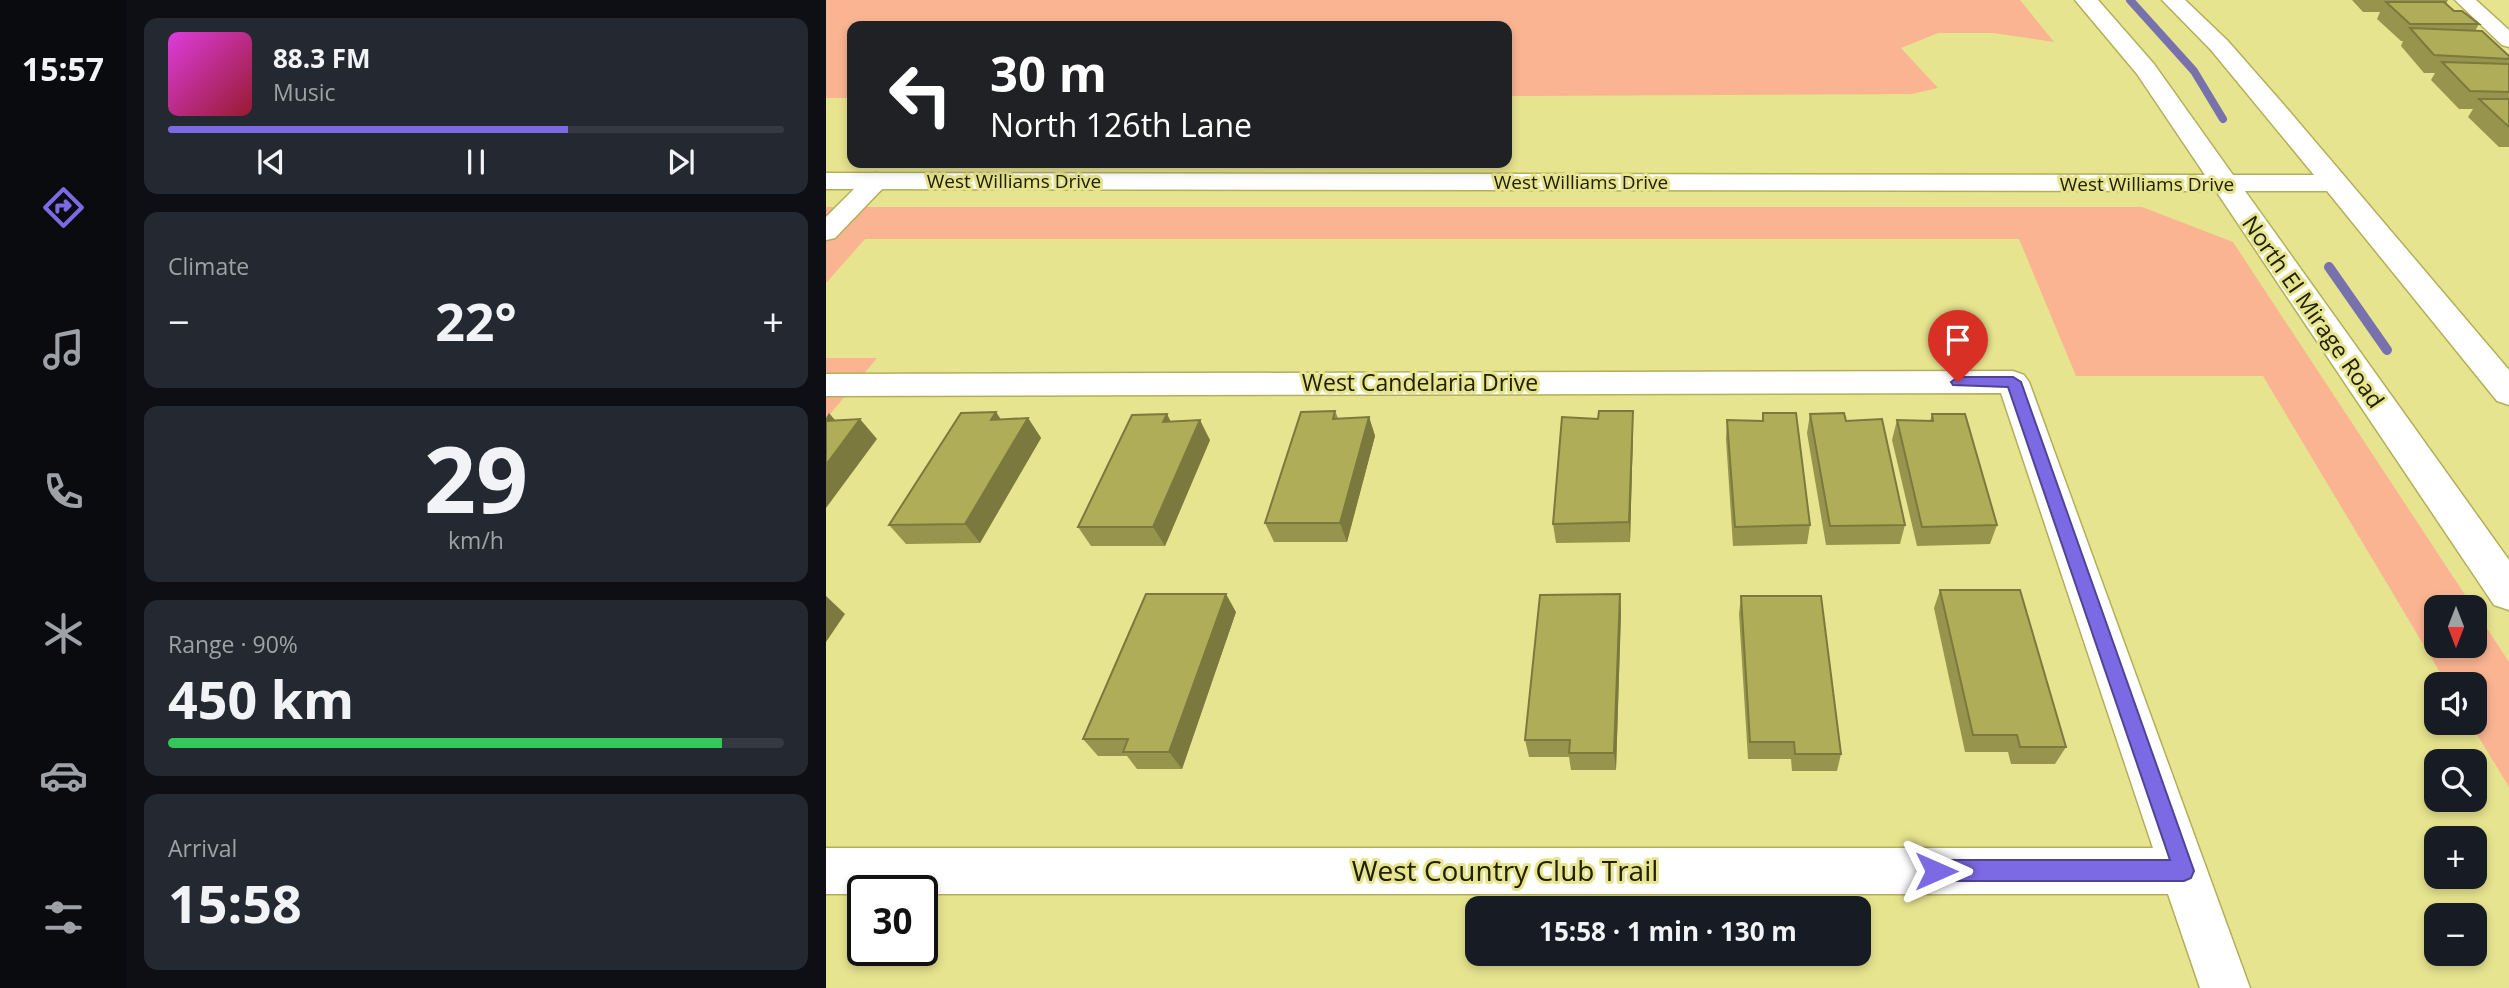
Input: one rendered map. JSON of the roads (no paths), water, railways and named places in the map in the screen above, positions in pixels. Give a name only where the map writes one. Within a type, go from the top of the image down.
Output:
[{"type":"main road","name":"North El Mirage Road","points":[[2086,0],[2146,69],[2509,593]]},
{"type":"main road","points":[[2173,0],[2219,45],[2509,393]]},
{"type":"main road","name":"West Williams Drive","points":[[826,181],[2335,183]]},
{"type":"street","points":[[2465,0],[2509,41]]},
{"type":"street","points":[[826,232],[876,181]]},
{"type":"street","name":"West Candelaria Drive","points":[[826,385],[2013,382],[2184,871]]},
{"type":"street","points":[[2184,871],[2225,988]]},
{"type":"street","name":"West Country Club Trail","points":[[828,875],[2184,871]]},
{"type":"waterway","points":[[2130,0],[2194,71],[2223,119]]},
{"type":"waterway","points":[[2329,267],[2387,350]]}]
